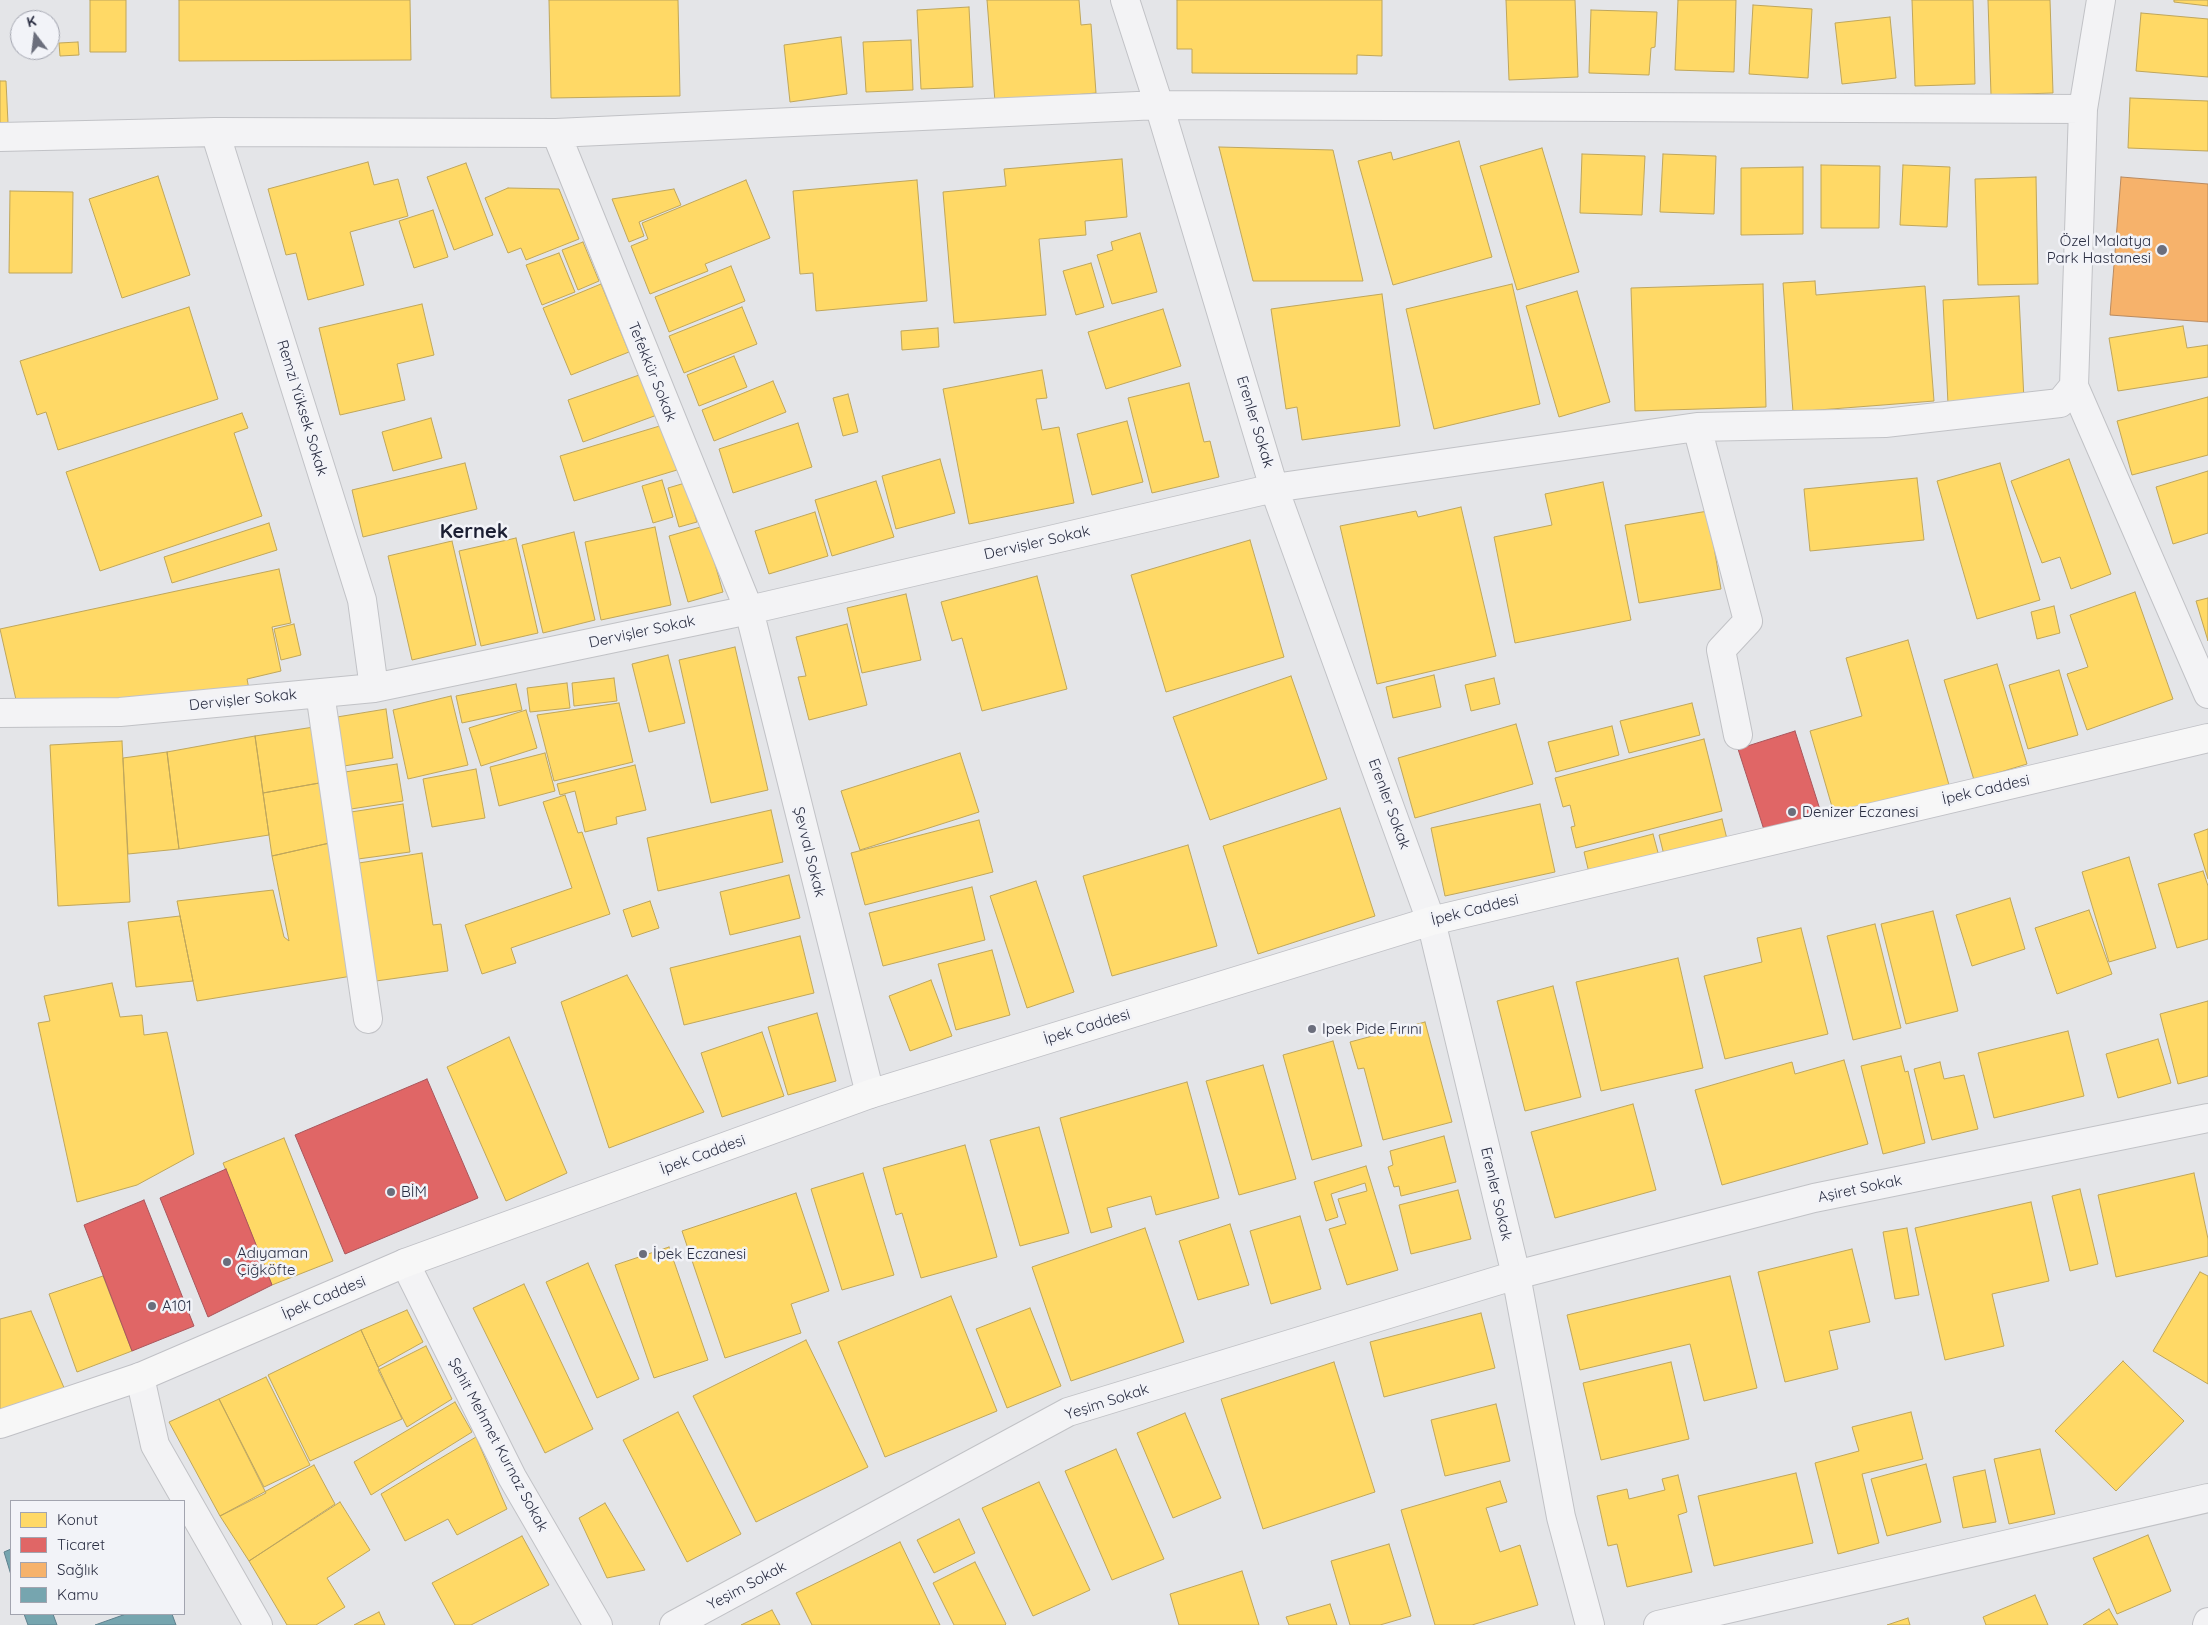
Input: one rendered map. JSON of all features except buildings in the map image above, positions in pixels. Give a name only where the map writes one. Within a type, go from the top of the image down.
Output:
[{"type":"main road","name":"İpek Caddesi","points":[[0,1424],[140,1377],[405,1263],[870,1094],[1431,920],[2208,738]]},
{"type":"street","name":"Erenler Sokak","points":[[1125,0],[1159,105],[1274,488],[1431,920],[1516,1275],[1561,1517],[1590,1625]]},
{"type":"street","points":[[2101,0],[2083,109],[2074,386],[2208,694]]},
{"type":"street","points":[[0,137],[215,132],[556,133],[1159,105],[2083,109]]},
{"type":"street","name":"Remzi Yüksek Sokak","points":[[215,132],[362,600],[374,688]]},
{"type":"street","name":"Tefekkür Sokak","points":[[556,133],[749,610]]},
{"type":"street","name":"Dervişler Sokak","points":[[0,712],[120,712],[374,688],[749,610],[1274,488],[1697,427],[1885,423],[2060,403],[2074,386]]},
{"type":"street","points":[[1697,427],[1748,621],[1721,650],[1738,735]]},
{"type":"street","name":"Şevval Sokak","points":[[749,610],[870,1094]]},
{"type":"street","points":[[320,693],[368,1019]]},
{"type":"street","name":"Aşiret Sokak","points":[[1516,1275],[1814,1198],[2208,1118]]},
{"type":"street","name":"Şehit Mehmet Kurnaz Sokak","points":[[405,1263],[512,1477],[598,1625]]},
{"type":"street","name":"Yeşim Sokak","points":[[674,1625],[1068,1412],[1516,1275]]},
{"type":"street","points":[[140,1377],[155,1445],[258,1625]]},
{"type":"street","points":[[1658,1625],[2208,1498]]},
{"type":"place","name":"Özel Malatya Park Hastanesi","points":[[2162,250]]},
{"type":"place","name":"Denizer Eczanesi","points":[[1792,812]]},
{"type":"place","name":"Ipek Pide Fırını","points":[[1312,1029]]},
{"type":"place","name":"BİM","points":[[391,1192]]},
{"type":"place","name":"İpek Eczanesi","points":[[643,1254]]},
{"type":"place","name":"Adıyaman Çiğköfte","points":[[227,1262]]},
{"type":"place","name":"A101","points":[[152,1306]]},
{"type":"district","name":"Kernek","points":[[474,532]]}]
